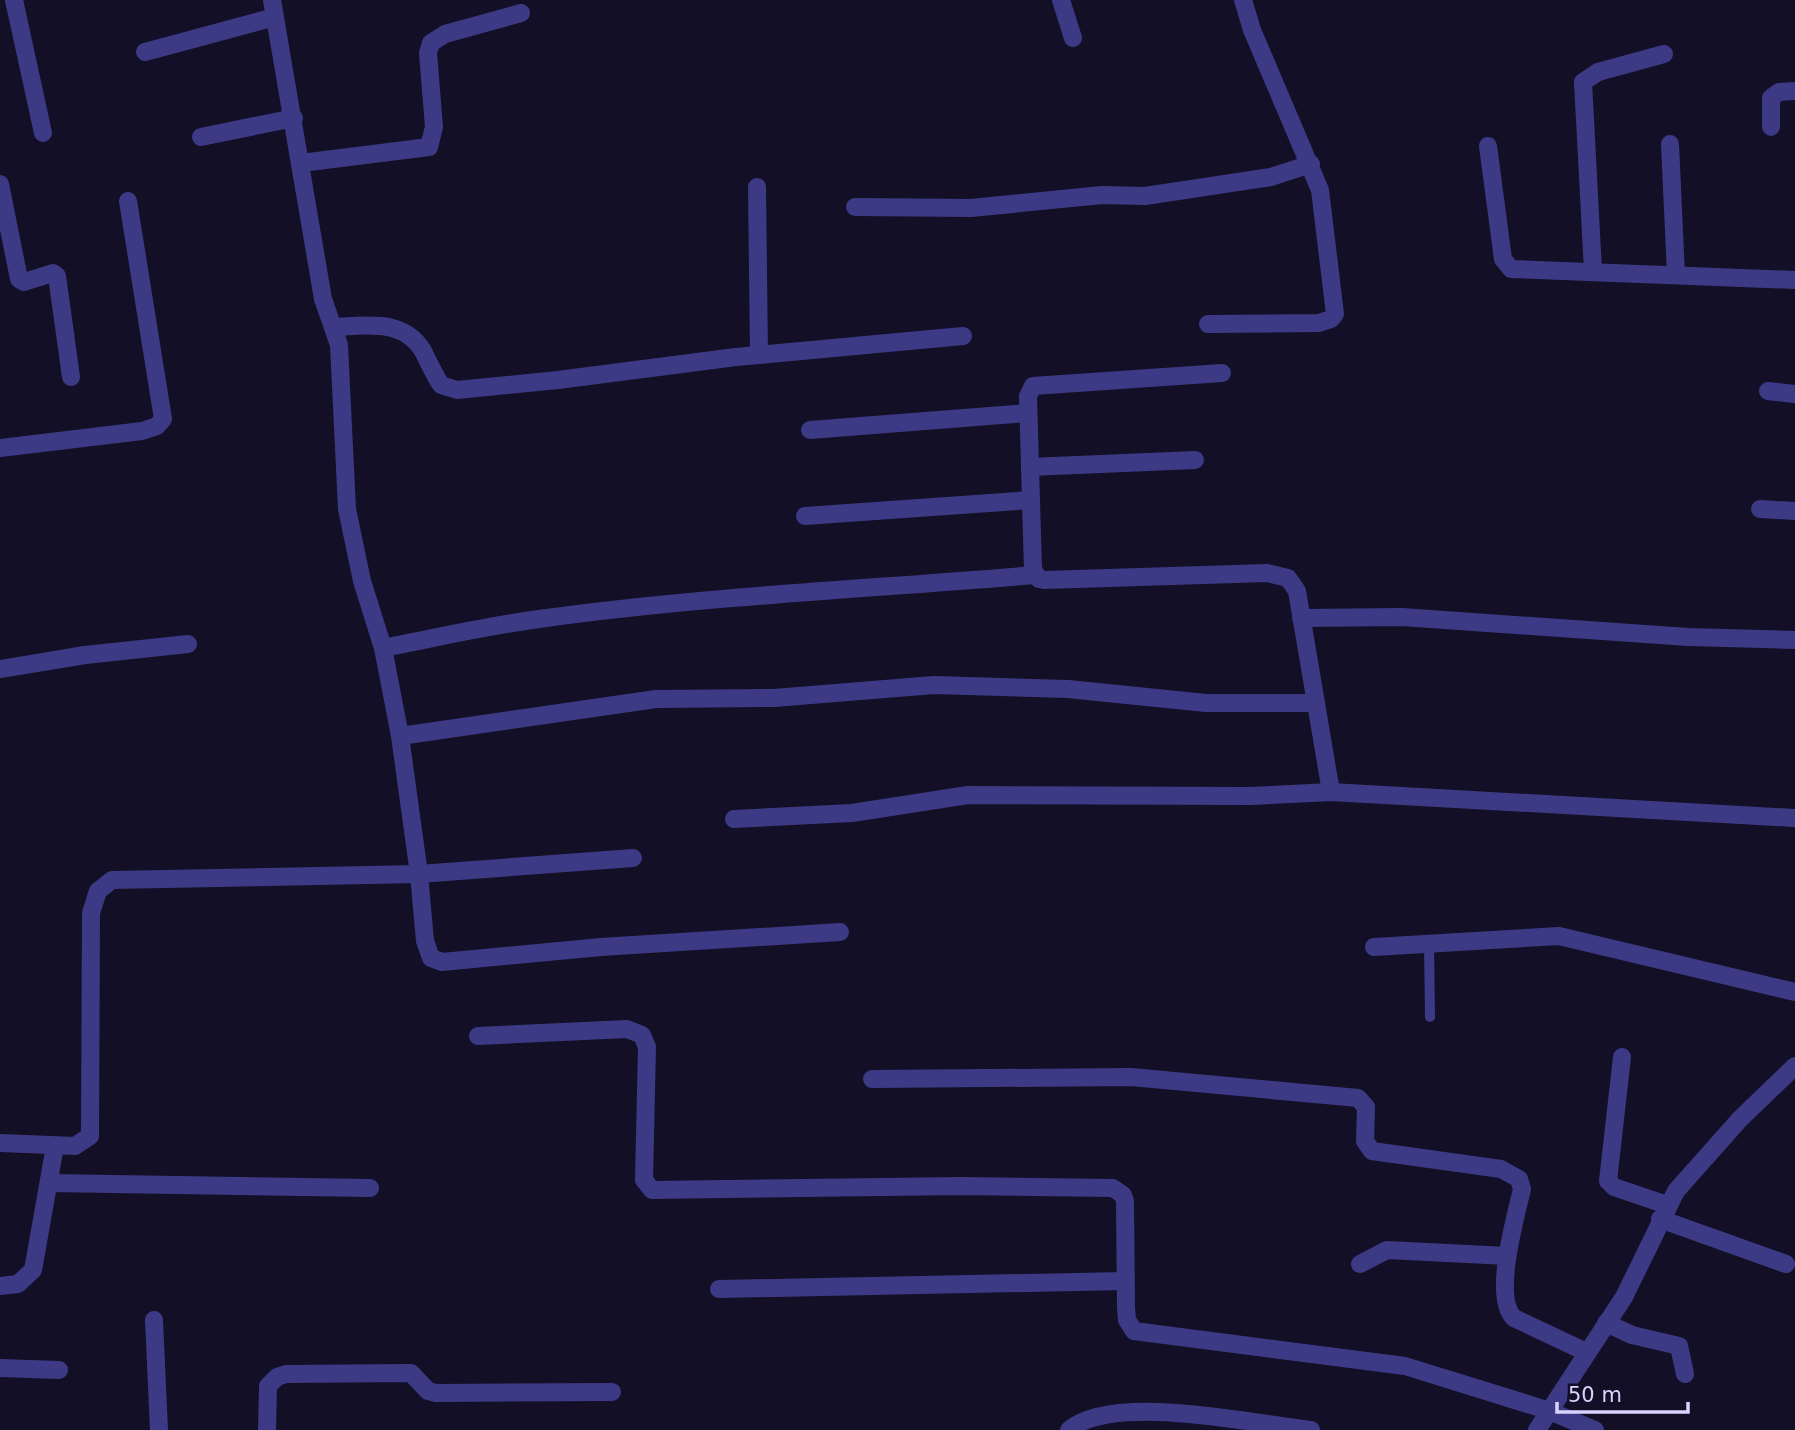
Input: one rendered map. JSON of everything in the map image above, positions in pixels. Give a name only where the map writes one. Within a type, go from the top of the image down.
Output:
[{"type":"street","points":[[14,0],[43,133]]},
{"type":"street","points":[[1061,0],[1073,38]]},
{"type":"street","points":[[1208,324],[1319,323],[1331,319],[1335,314],[1323,207],[1311,164],[1252,30],[1243,0]]},
{"type":"street","points":[[145,52],[274,9],[323,299],[339,345],[347,509],[362,581],[383,648],[400,736],[427,950],[431,958],[442,961],[601,947],[840,932]]},
{"type":"street","points":[[301,163],[429,147],[434,127],[428,53],[431,43],[445,34],[521,13]]},
{"type":"street","points":[[1593,271],[1583,82],[1598,72],[1664,54]]},
{"type":"street","points":[[1771,127],[1770,105],[1774,94],[1795,91]]},
{"type":"street","points":[[201,138],[294,118]]},
{"type":"street","points":[[1670,144],[1676,275]]},
{"type":"street","points":[[1489,146],[1503,259],[1507,267],[1516,270],[1795,280]]},
{"type":"street","points":[[855,207],[971,208],[1102,195],[1145,196],[1271,177],[1311,164]]},
{"type":"street","points":[[0,184],[19,279],[24,282],[53,273],[57,276],[71,377]]},
{"type":"street","points":[[757,187],[759,355]]},
{"type":"street","points":[[0,448],[142,431],[157,426],[163,419],[128,201]]},
{"type":"street","points":[[333,327],[376,325],[400,329],[416,341],[441,385],[450,389],[558,380],[759,355],[963,336]]},
{"type":"street","points":[[1035,575],[1028,396],[1037,384],[1222,373]]},
{"type":"street","points":[[1768,391],[1795,394]]},
{"type":"street","points":[[810,430],[1028,413]]},
{"type":"street","points":[[1030,467],[1195,460]]},
{"type":"street","points":[[805,516],[1031,500]]},
{"type":"street","points":[[1760,509],[1795,510]]},
{"type":"street","points":[[383,648],[538,619],[609,611],[1035,575],[1044,580],[1280,575],[1293,584],[1301,618],[1331,792]]},
{"type":"street","points":[[1301,618],[1402,617],[1688,638],[1795,640]]},
{"type":"street","points":[[0,669],[85,655],[188,644]]},
{"type":"street","points":[[400,736],[656,699],[774,698],[934,685],[1068,689],[1206,703],[1316,703]]},
{"type":"street","points":[[734,819],[852,813],[968,795],[1250,796],[1331,792],[1795,818]]},
{"type":"street","points":[[0,1143],[55,1146],[82,1144],[90,1136],[91,913],[94,900],[103,885],[122,877],[419,874],[633,858]]},
{"type":"street","points":[[1374,947],[1559,936],[1795,992]]},
{"type":"street","points":[[478,1036],[627,1029],[642,1035],[647,1046],[644,1180],[652,1190],[962,1186],[1113,1188],[1123,1195],[1125,1201],[1127,1321],[1134,1331],[1405,1366],[1547,1410],[1595,1430]]},
{"type":"street","points":[[1622,1057],[1607,1178],[1614,1187],[1664,1212],[1786,1264]]},
{"type":"street","points":[[1536,1430],[1640,1266],[1664,1212],[1698,1165],[1795,1066]]},
{"type":"street","points":[[872,1079],[1131,1077],[1358,1098],[1366,1107],[1366,1141],[1372,1151],[1501,1169],[1519,1179],[1522,1189],[1507,1256],[1506,1303],[1510,1314],[1586,1352]]},
{"type":"street","points":[[0,1286],[18,1284],[33,1270],[55,1146]]},
{"type":"street","points":[[49,1183],[370,1188]]},
{"type":"street","points":[[1360,1264],[1387,1250],[1507,1256]]},
{"type":"street","points":[[719,1289],[1125,1281]]},
{"type":"street","points":[[154,1320],[159,1430]]},
{"type":"street","points":[[1606,1323],[1632,1335],[1679,1346],[1685,1374]]},
{"type":"street","points":[[0,1368],[59,1370]]},
{"type":"street","points":[[267,1430],[268,1386],[277,1377],[286,1374],[411,1373],[428,1391],[436,1394],[612,1392]]},
{"type":"street","points":[[1069,1430],[1076,1423],[1092,1418],[1163,1412],[1311,1430]]},
{"type":"lane","points":[[1429,943],[1430,1017]]}]
